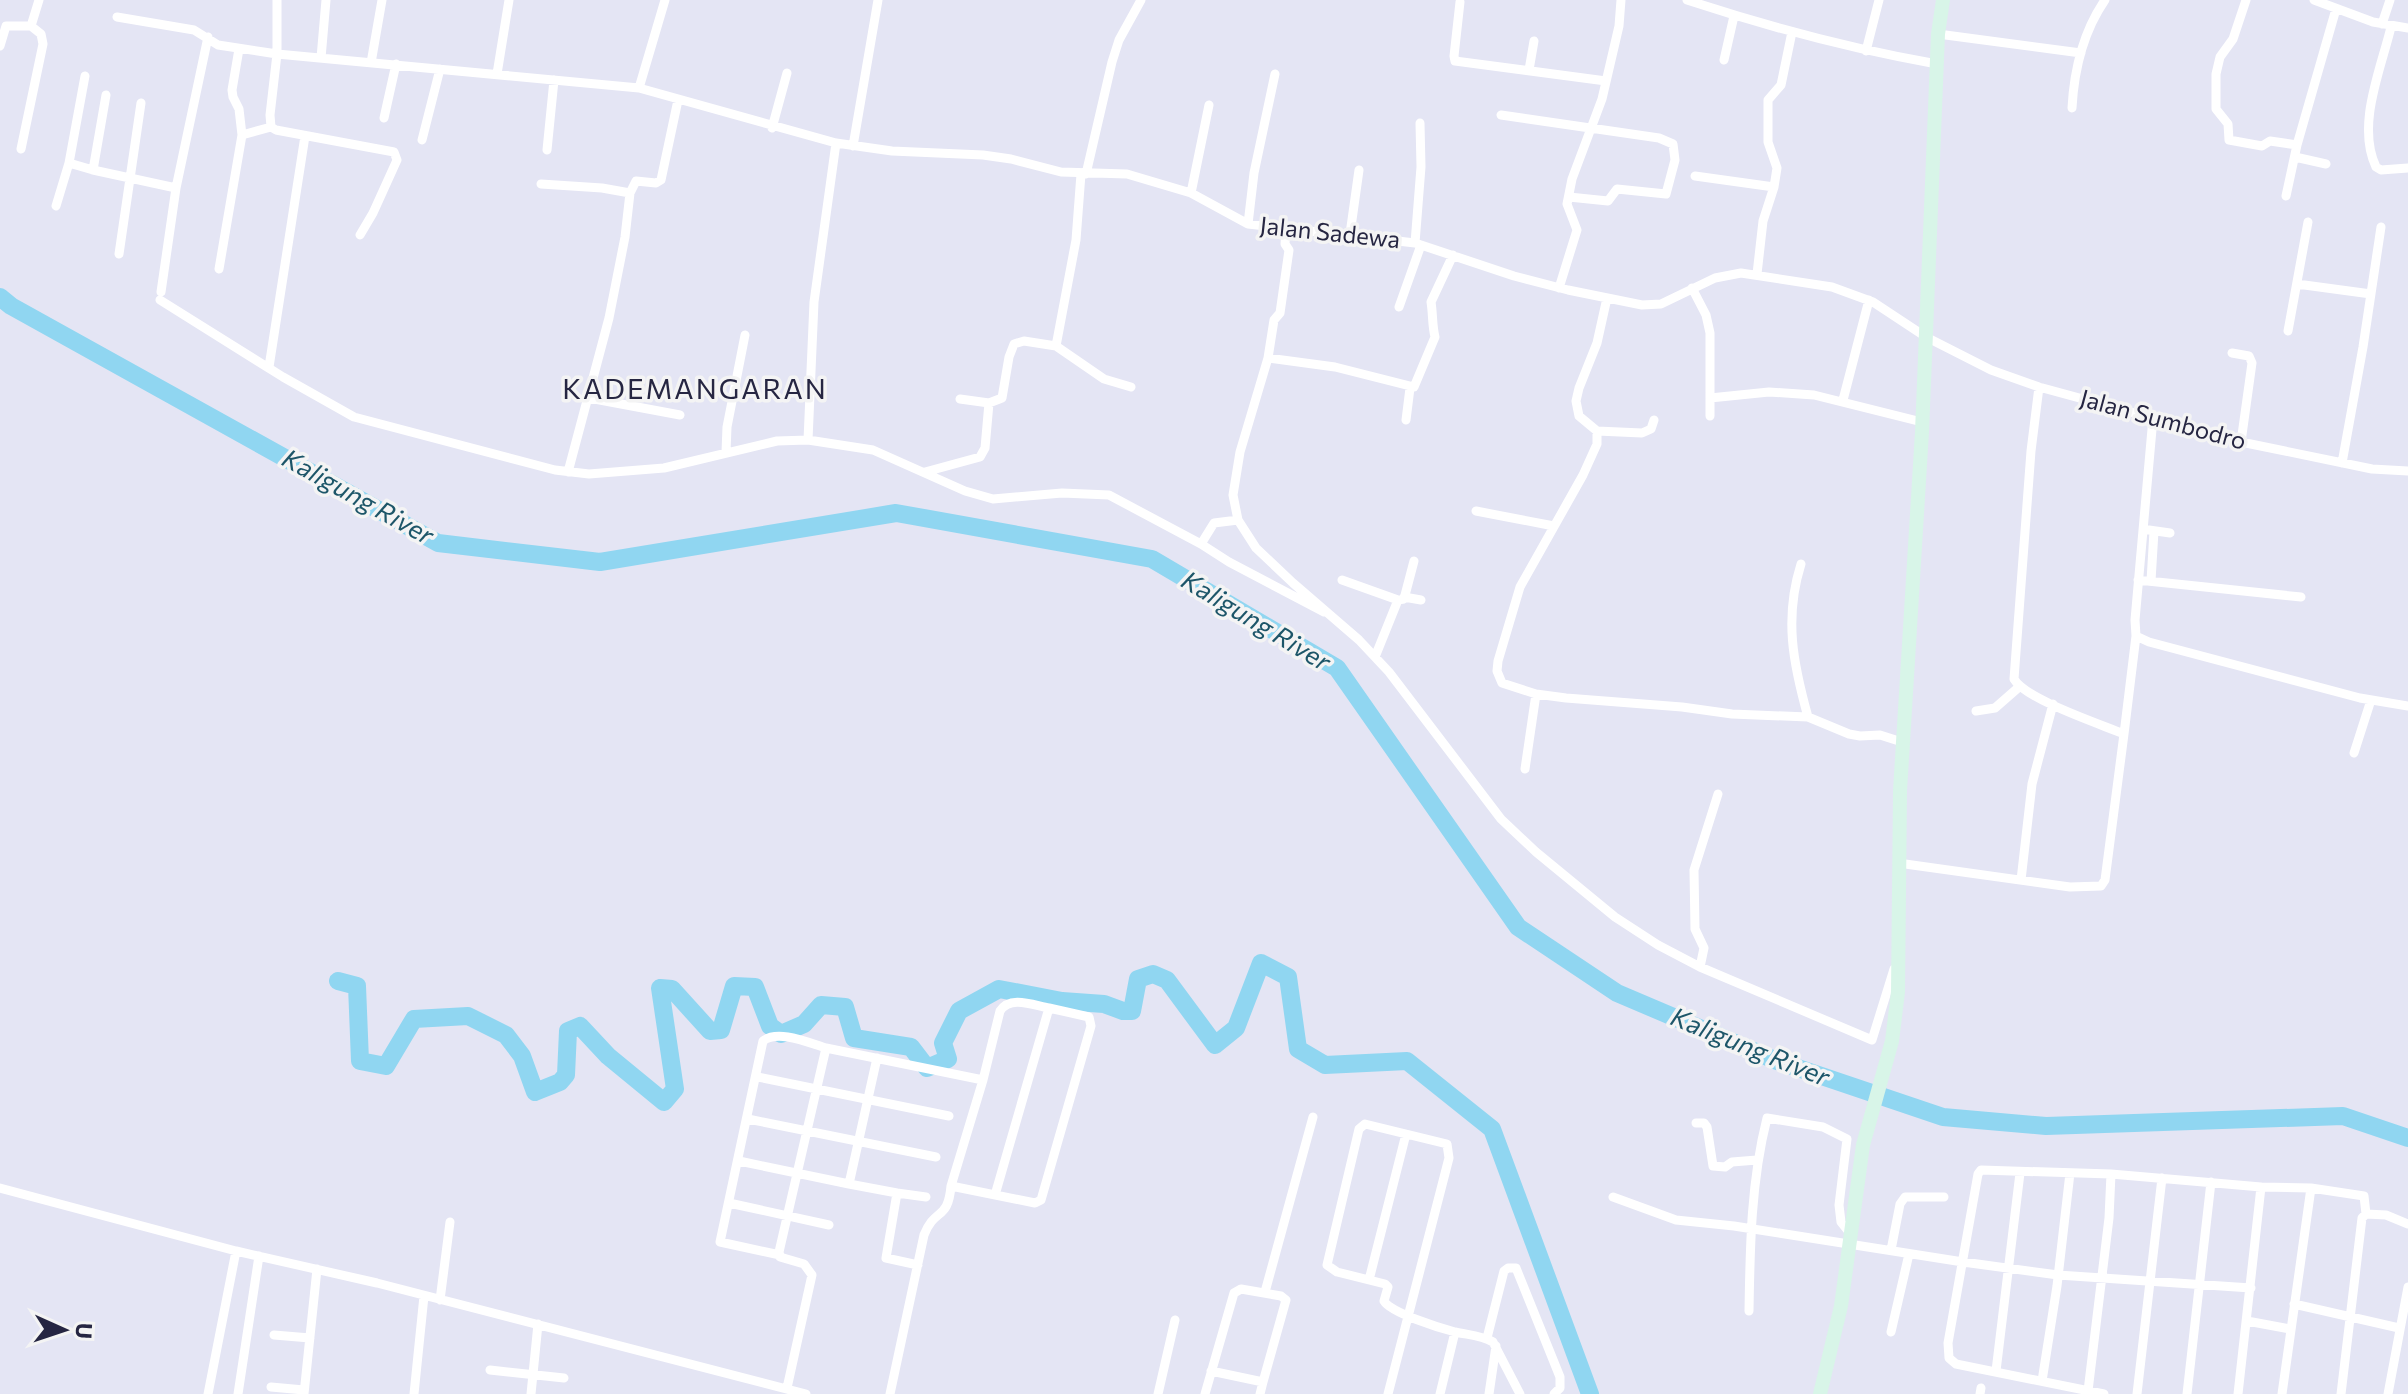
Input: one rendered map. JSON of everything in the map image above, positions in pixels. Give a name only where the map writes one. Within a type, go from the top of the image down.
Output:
[{"type":"main road","points":[[1820,1394],[1841,1306],[1865,1136],[1889,1053],[1898,992],[1902,742],[1922,422],[1922,334],[1938,34],[1943,0]]},
{"type":"street","points":[[31,26],[39,0]]},
{"type":"street","points":[[271,127],[269,122],[277,54],[277,0]]},
{"type":"street","points":[[321,58],[326,0]]},
{"type":"street","points":[[371,63],[382,0]]},
{"type":"street","points":[[497,74],[509,0]]},
{"type":"street","points":[[639,88],[665,0]]},
{"type":"street","points":[[853,146],[878,0]]},
{"type":"street","points":[[1056,346],[1076,240],[1082,179],[1116,51],[1141,0]]},
{"type":"street","points":[[1559,288],[1577,230],[1568,210],[1572,179],[1592,129],[1606,81],[1619,26],[1621,0]]},
{"type":"street","points":[[1687,0],[1734,16],[1866,51],[1937,64]]},
{"type":"street","points":[[1866,51],[1879,0]]},
{"type":"street","points":[[2072,108],[2073,78],[2095,14],[2105,0]]},
{"type":"street","points":[[2246,0],[2233,39],[2220,57],[2216,74],[2216,109],[2228,124],[2229,140],[2262,146],[2270,141],[2297,145]]},
{"type":"street","points":[[2390,0],[2368,124],[2370,143],[2376,167],[2381,170],[2408,168]]},
{"type":"street","points":[[2320,1],[2387,26],[2408,28]]},
{"type":"street","points":[[1460,2],[1455,61],[1606,81]]},
{"type":"street","points":[[2286,196],[2297,145],[2336,9]]},
{"type":"street","points":[[1724,60],[1734,16]]},
{"type":"street","name":"Jalan Sadewa","points":[[117,17],[194,30],[218,45],[239,49],[371,63],[439,75],[497,74],[639,88],[772,128],[835,151],[853,146],[983,155],[1011,159],[1082,179],[1127,174],[1191,193],[1248,224],[1286,233],[1350,234],[1419,248],[1450,261],[1559,288],[1605,305],[1653,305],[1695,296],[1730,275],[1757,274],[1832,287],[1869,300],[1922,334]]},
{"type":"street","points":[[0,46],[6,26],[31,26],[41,34],[43,44],[21,149]]},
{"type":"street","points":[[1757,274],[1763,221],[1777,168],[1768,142],[1768,100],[1781,85],[1792,32]]},
{"type":"street","points":[[1938,34],[2081,53]]},
{"type":"street","points":[[208,37],[176,188],[160,296],[269,367],[354,417],[568,472],[589,474],[664,468],[777,441],[808,440],[862,447],[965,491],[993,499],[1062,493],[1109,495],[1312,608],[1331,615]]},
{"type":"street","points":[[1529,70],[1534,41]]},
{"type":"street","points":[[219,269],[242,135],[239,109],[232,90],[239,49]]},
{"type":"street","points":[[384,118],[395,69]]},
{"type":"street","points":[[772,128],[787,73]]},
{"type":"street","points":[[1248,224],[1254,173],[1275,74]]},
{"type":"street","points":[[422,140],[439,75]]},
{"type":"street","points":[[56,206],[69,163],[85,76]]},
{"type":"street","points":[[547,150],[554,80]]},
{"type":"street","points":[[93,170],[106,95]]},
{"type":"street","points":[[568,472],[589,398],[625,237],[630,193],[636,181],[659,183],[661,180],[678,100]]},
{"type":"street","points":[[119,254],[141,103]]},
{"type":"street","points":[[1191,193],[1209,105]]},
{"type":"street","points":[[1501,115],[1659,138],[1673,144],[1675,160],[1666,194],[1616,189],[1606,201],[1569,197]]},
{"type":"street","points":[[1399,307],[1419,248],[1420,123]]},
{"type":"street","points":[[242,135],[271,127],[305,136],[373,146],[391,150],[397,155],[390,178],[360,235]]},
{"type":"street","points":[[269,367],[305,136]]},
{"type":"street","points":[[808,440],[814,302],[835,151]]},
{"type":"street","points":[[2295,157],[2326,164]]},
{"type":"street","points":[[69,163],[129,180],[176,188]]},
{"type":"street","points":[[1350,234],[1359,170]]},
{"type":"street","points":[[1695,176],[1774,187]]},
{"type":"street","points":[[541,184],[630,193]]},
{"type":"street","points":[[2288,331],[2308,222]]},
{"type":"street","points":[[2342,463],[2381,227]]},
{"type":"street","points":[[1286,233],[1285,244],[1289,250],[1285,291],[1280,313],[1274,320],[1268,358],[1240,452],[1233,495],[1238,520],[1256,548],[1375,657],[1473,784],[1519,835],[1615,917],[1658,945],[1700,967],[1872,1040],[1898,958]]},
{"type":"street","points":[[1268,358],[1335,367],[1410,388],[1416,385],[1435,337],[1431,302],[1450,261]]},
{"type":"street","points":[[2297,284],[2371,294]]},
{"type":"street","points":[[1695,296],[1710,333],[1710,416]]},
{"type":"street","points":[[1843,400],[1869,300]]},
{"type":"street","points":[[1605,305],[1597,343],[1576,401],[1579,416],[1597,431],[1599,438],[1520,587],[1498,661],[1498,677],[1502,683],[1536,694],[1732,714],[1808,717],[1849,734],[1880,735],[1902,742]]},
{"type":"street","name":"Jalan Sumbodro","points":[[1922,334],[1991,370],[2039,387],[2241,442],[2372,469],[2408,471]]},
{"type":"street","points":[[726,452],[727,427],[745,335]]},
{"type":"street","points":[[960,399],[989,403],[998,400],[1004,394],[1014,344],[1024,341],[1056,346],[1104,379],[1131,387]]},
{"type":"street","points":[[2232,353],[2249,356],[2252,363],[2241,442]]},
{"type":"street","points":[[2039,387],[2031,451],[2014,679],[2019,687],[2124,734]]},
{"type":"street","points":[[1406,420],[1410,388]]},
{"type":"street","points":[[1710,398],[1769,392],[1814,395],[1922,422]]},
{"type":"street","points":[[589,398],[680,415]]},
{"type":"street","points":[[925,472],[980,457],[985,448],[989,403]]},
{"type":"street","points":[[1898,863],[2088,888],[2104,884],[2136,636],[2134,625],[2153,418]]},
{"type":"street","points":[[1597,431],[1642,433],[1651,429],[1654,420]]},
{"type":"street","points":[[1476,511],[1554,526]]},
{"type":"street","points":[[1201,544],[1214,523],[1238,520]]},
{"type":"street","points":[[2142,529],[2170,533]]},
{"type":"street","points":[[2151,581],[2154,531]]},
{"type":"street","points":[[1375,657],[1414,561]]},
{"type":"street","points":[[1801,564],[1793,607],[1791,642],[1808,717]]},
{"type":"street","points":[[1342,580],[1401,599],[1421,600]]},
{"type":"street","points":[[2138,580],[2301,597]]},
{"type":"street","points":[[2136,636],[2371,700],[2408,706]]},
{"type":"street","points":[[1976,711],[1995,708],[2019,687]]},
{"type":"street","points":[[1525,769],[1536,694]]},
{"type":"street","points":[[2354,753],[2371,700]]},
{"type":"street","points":[[2021,880],[2032,784],[2053,704]]},
{"type":"street","points":[[1700,967],[1704,948],[1695,929],[1694,870],[1718,794]]},
{"type":"street","points":[[890,1394],[926,1228],[934,1217],[946,1209],[951,1186],[983,1080],[1000,1011],[1012,1002],[1089,1017],[1092,1022],[1044,1196],[1035,1203],[951,1186]]},
{"type":"street","points":[[995,1195],[1049,1008]]},
{"type":"street","points":[[787,1388],[812,1275],[804,1264],[780,1255],[721,1244],[720,1240],[758,1077],[763,1041],[769,1036],[779,1036],[983,1080]]},
{"type":"street","points":[[780,1255],[826,1048]]},
{"type":"street","points":[[849,1184],[877,1058]]},
{"type":"street","points":[[758,1077],[949,1116]]},
{"type":"street","points":[[1265,1292],[1313,1117]]},
{"type":"street","points":[[1749,1311],[1757,1160],[1767,1118],[1823,1127],[1847,1139],[1839,1212],[1849,1238]]},
{"type":"street","points":[[748,1119],[936,1157]]},
{"type":"street","points":[[1696,1123],[1704,1123],[1707,1127],[1713,1166],[1725,1167],[1732,1162],[1757,1160]]},
{"type":"street","points":[[1388,1394],[1408,1315],[1450,1152],[1447,1144],[1369,1124],[1361,1125],[1359,1129],[1327,1265],[1337,1272],[1387,1286],[1385,1305],[1408,1315],[1455,1332],[1487,1338],[1497,1345],[1520,1394]]},
{"type":"street","points":[[1369,1280],[1406,1134]]},
{"type":"street","points":[[739,1161],[926,1197]]},
{"type":"street","points":[[2111,1174],[2096,1393],[1956,1364],[1949,1358],[1948,1343],[1978,1174],[1986,1170],[2111,1174],[2261,1187],[2311,1188],[2364,1196],[2366,1214],[2362,1218],[2341,1394]]},
{"type":"street","points":[[1996,1371],[2020,1173]]},
{"type":"street","points":[[2042,1381],[2070,1173]]},
{"type":"street","points":[[2137,1394],[2162,1178]]},
{"type":"street","points":[[2187,1394],[2211,1182]]},
{"type":"street","points":[[2238,1394],[2261,1187]]},
{"type":"street","points":[[0,1188],[236,1251],[538,1324],[772,1389],[787,1388],[806,1394]]},
{"type":"street","points":[[2282,1394],[2311,1188]]},
{"type":"street","points":[[897,1193],[886,1258],[918,1265]]},
{"type":"street","points":[[1613,1197],[1676,1220],[1751,1231],[1849,1238],[1909,1254],[2010,1269],[2251,1288]]},
{"type":"street","points":[[1891,1250],[1900,1204],[1905,1197],[1944,1197]]},
{"type":"street","points":[[729,1203],[829,1225]]},
{"type":"street","points":[[2366,1214],[2386,1215],[2408,1224]]},
{"type":"street","points":[[440,1300],[450,1222]]},
{"type":"street","points":[[208,1394],[236,1251]]},
{"type":"street","points":[[1891,1332],[1909,1254]]},
{"type":"street","points":[[238,1394],[259,1256]]},
{"type":"street","points":[[1487,1338],[1504,1271],[1516,1268],[1560,1377],[1560,1388],[1554,1394]]},
{"type":"street","points":[[271,1387],[304,1392],[317,1269]]},
{"type":"street","points":[[2388,1394],[2408,1287]]},
{"type":"street","points":[[1205,1394],[1234,1293],[1244,1288],[1281,1296],[1286,1304],[1260,1394]]},
{"type":"street","points":[[414,1394],[424,1296]]},
{"type":"street","points":[[2294,1304],[2399,1328]]},
{"type":"street","points":[[1158,1394],[1175,1320]]},
{"type":"street","points":[[2247,1321],[2290,1329]]},
{"type":"street","points":[[531,1394],[538,1324]]},
{"type":"street","points":[[1440,1394],[1455,1332]]},
{"type":"street","points":[[274,1335],[310,1338]]},
{"type":"street","points":[[1489,1394],[1497,1345]]},
{"type":"street","points":[[490,1370],[564,1378]]},
{"type":"street","points":[[1211,1371],[1263,1382]]},
{"type":"waterway","name":"Kaligung River","points":[[0,297],[11,306],[438,543],[600,562],[896,513],[1152,559],[1337,668],[1518,927],[1617,993],[1777,1061],[1943,1117],[2046,1126],[2343,1116],[2408,1138]]},
{"type":"waterway","points":[[338,981],[357,986],[360,1061],[386,1066],[414,1019],[468,1016],[506,1035],[522,1056],[535,1092],[560,1082],[566,1075],[568,1031],[580,1026],[608,1056],[664,1102],[675,1089],[660,988],[672,989],[710,1031],[721,1030],[734,986],[755,987],[770,1026],[781,1034],[804,1024],[821,1005],[845,1007],[854,1038],[911,1047],[927,1068],[948,1059],[943,1043],[959,1011],[999,989],[1132,1011],[1138,979],[1153,974],[1167,980],[1215,1045],[1236,1028],[1261,963],[1288,977],[1298,1049],[1325,1065],[1407,1061],[1492,1129],[1590,1394]]},
{"type":"district","name":"KADEMANGARAN","points":[[695,389]]}]
